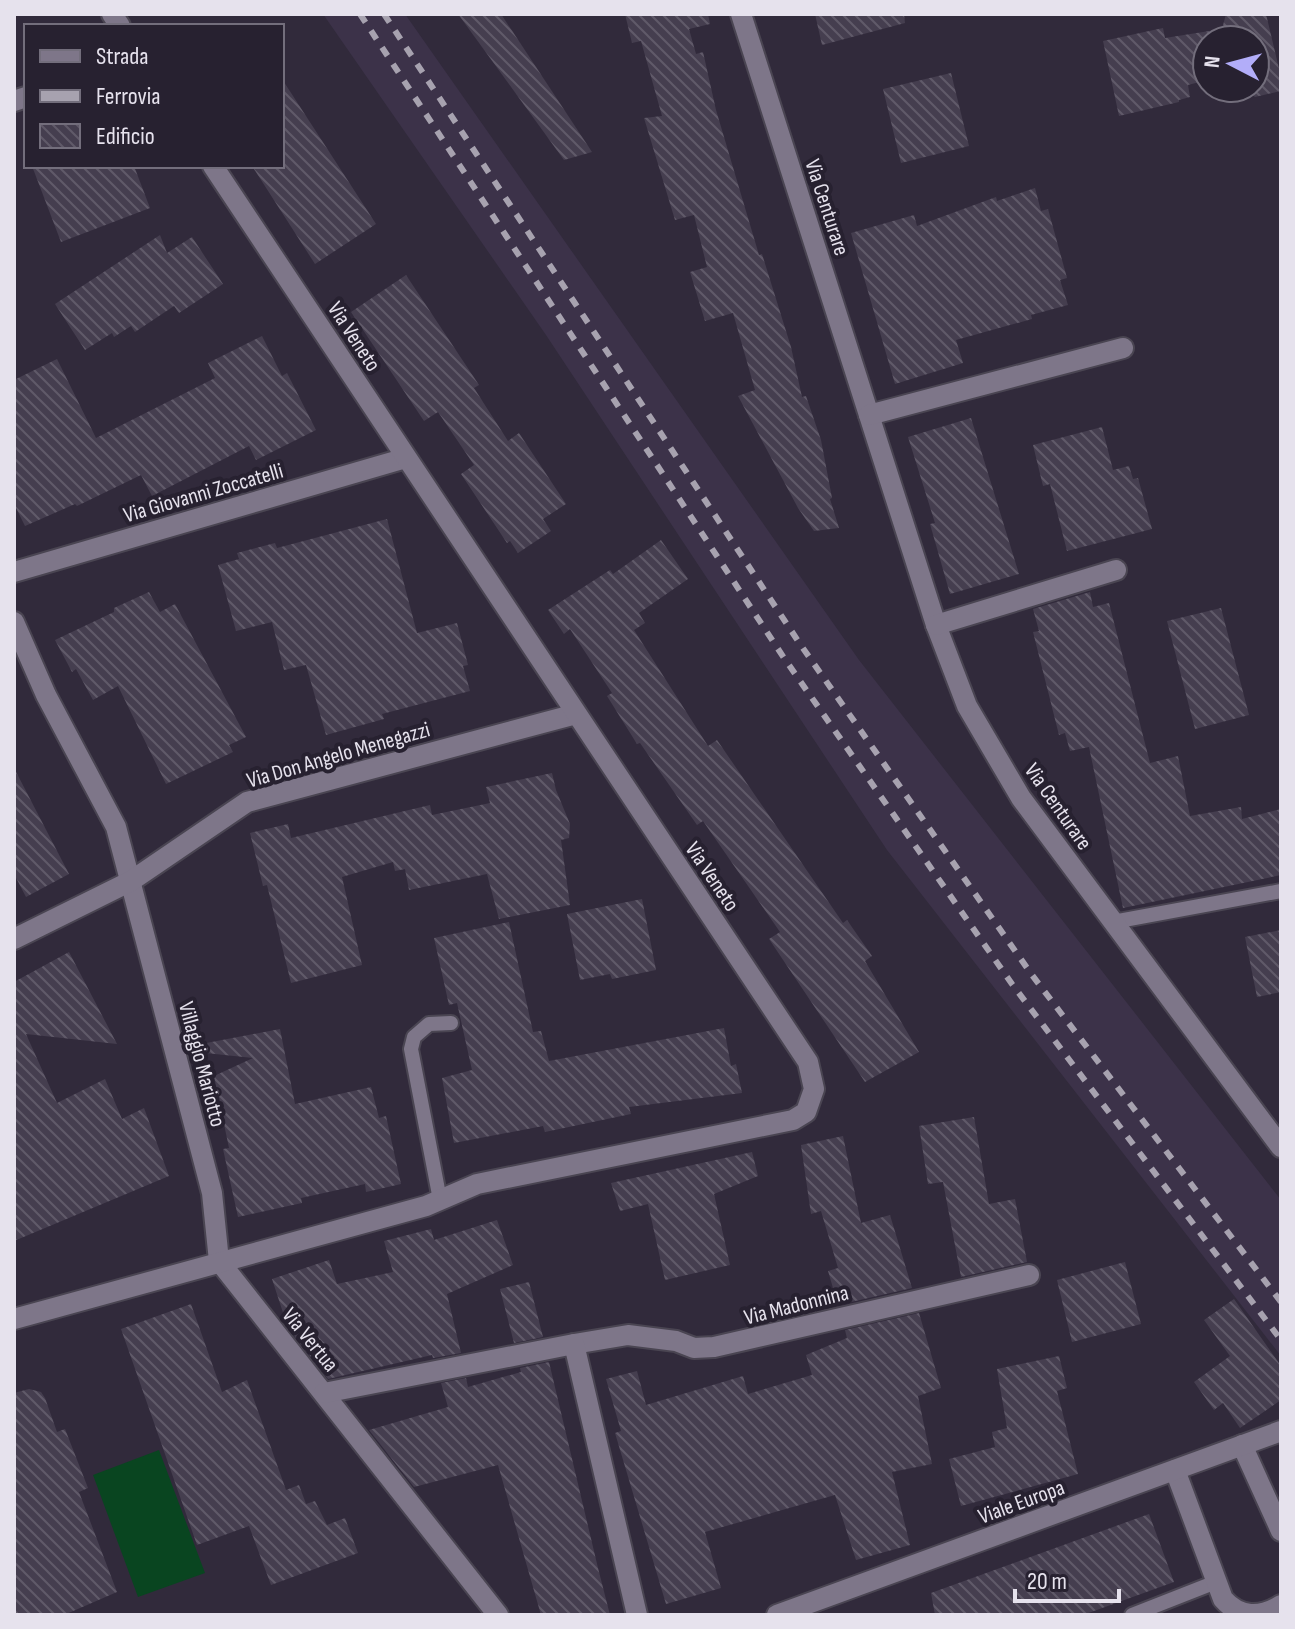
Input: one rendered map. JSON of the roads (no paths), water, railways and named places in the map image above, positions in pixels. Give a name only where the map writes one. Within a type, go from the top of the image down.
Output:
[{"type":"street","name":"Via Centurare","points":[[741,14],[936,625],[967,706],[1021,798],[1281,1147]]},
{"type":"street","name":"Via Veneto","points":[[214,168],[808,1062],[814,1089],[806,1112],[793,1120],[477,1184],[426,1206],[219,1261]]},
{"type":"street","points":[[869,415],[1123,348]]},
{"type":"street","name":"Via Giovanni Zoccatelli","points":[[14,572],[406,458]]},
{"type":"street","points":[[936,625],[1116,570]]},
{"type":"street","name":"Villaggio Mariotto","points":[[14,622],[46,695],[116,827],[212,1193],[219,1261]]},
{"type":"street","name":"Via Don Angelo Menegazzi","points":[[131,881],[247,802],[576,714]]},
{"type":"street","points":[[14,939],[131,881]]},
{"type":"street","points":[[14,1319],[219,1261]]},
{"type":"street","name":"Via Vertua","points":[[219,1261],[498,1615]]},
{"type":"street","name":"Via Madonnina","points":[[324,1393],[628,1335],[676,1341],[694,1348],[714,1347],[1029,1275]]},
{"type":"street","points":[[574,1344],[637,1615]]},
{"type":"street","name":"Viale Europa","points":[[777,1615],[1281,1431]]},
{"type":"street","points":[[1242,1445],[1281,1531]]},
{"type":"street","points":[[1175,1470],[1224,1599],[1240,1613],[1255,1615],[1281,1605]]},
{"type":"lane","points":[[1113,922],[1281,891]]},
{"type":"lane","points":[[440,1200],[411,1049],[414,1037],[429,1024],[451,1023]]},
{"type":"lane","points":[[1132,1615],[1224,1599]]},
{"type":"railway","points":[[360,14],[784,658],[1012,984],[1281,1340]]},
{"type":"railway","points":[[384,14],[800,644],[1032,975],[1281,1302]]}]
